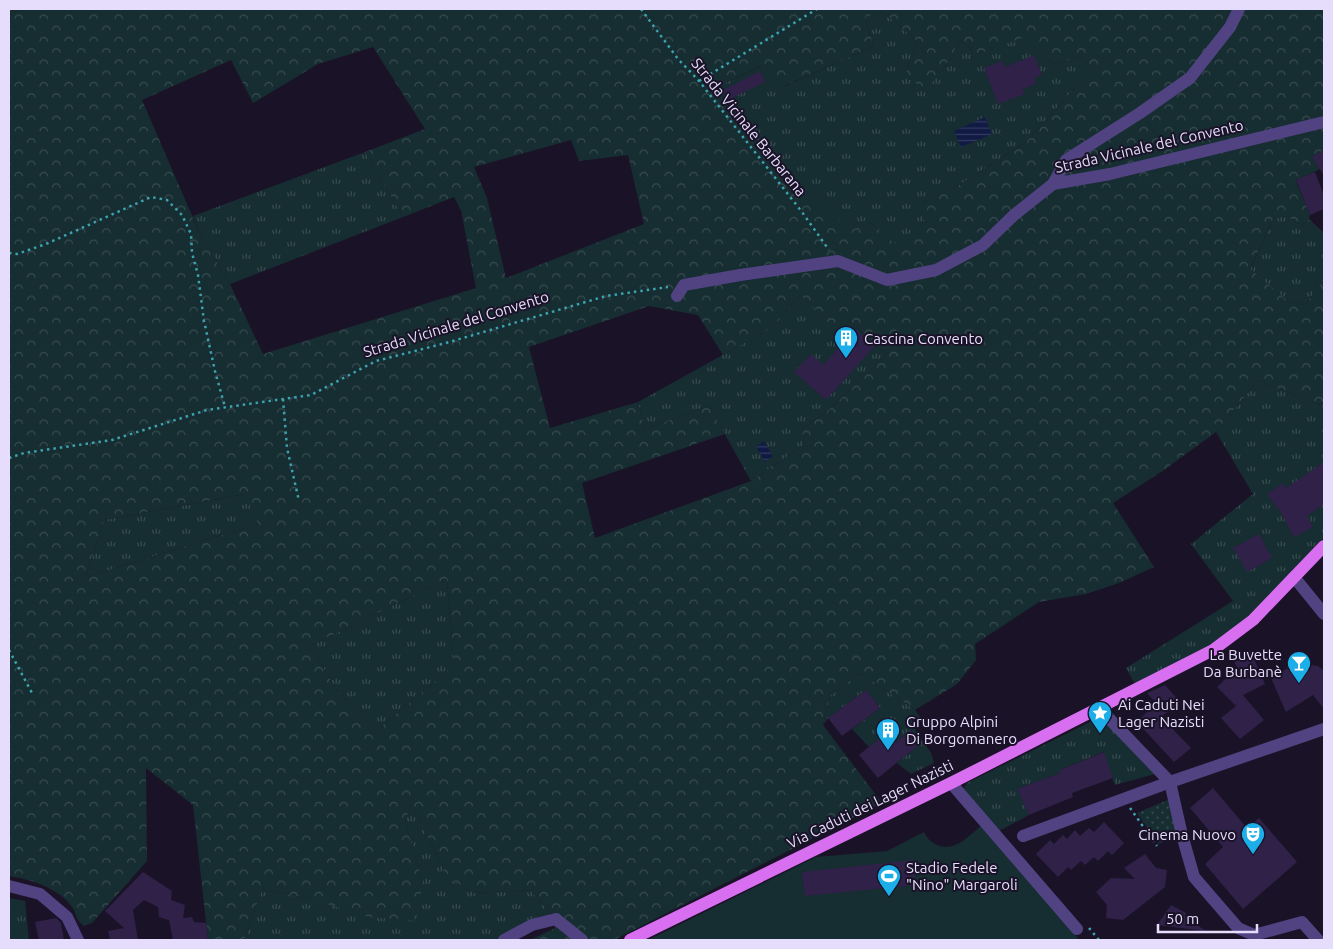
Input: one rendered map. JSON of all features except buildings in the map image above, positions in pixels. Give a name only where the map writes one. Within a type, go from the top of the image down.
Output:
[{"type":"main road","name":"Via Caduti dei Lager Nazisti","points":[[630,940],[951,783],[1213,650],[1253,620],[1324,546]]},
{"type":"street","points":[[1053,184],[1066,160],[1140,113],[1190,78],[1230,27],[1239,9]]},
{"type":"street","name":"Strada Vicinale del Convento","points":[[684,285],[838,261],[887,280],[936,270],[983,245],[1014,215],[1053,184],[1110,174],[1324,122]]},
{"type":"street","points":[[677,296],[684,285]]},
{"type":"street","points":[[1294,577],[1324,614]]},
{"type":"street","points":[[1099,708],[1170,782],[1194,878],[1238,928],[1254,935],[1302,922],[1318,940]]},
{"type":"street","points":[[1023,836],[1170,782],[1324,729]]},
{"type":"street","points":[[951,783],[1077,929]]},
{"type":"street","points":[[9,886],[40,894],[67,917],[78,940]]},
{"type":"street","points":[[504,940],[532,925],[556,920],[582,940]]},
{"type":"path","name":"Strada Vicinale Barbarana","points":[[641,9],[678,59],[699,81],[802,212],[838,261]]},
{"type":"path","points":[[699,81],[817,9]]},
{"type":"path","points":[[9,253],[17,254],[46,244],[151,197],[167,200],[182,215],[191,234],[192,253],[198,275],[204,321],[225,407]]},
{"type":"path","name":"Strada Vicinale del Convento","points":[[9,458],[24,453],[112,440],[207,410],[311,395],[376,361],[446,343],[606,296],[684,285]]},
{"type":"path","points":[[283,399],[287,448],[299,501]]},
{"type":"path","points":[[9,650],[32,693]]},
{"type":"path","points":[[1124,799],[1157,846]]},
{"type":"green space","points":[[9,9],[1324,9],[1324,150],[1313,157],[1320,169],[1296,181],[1310,215],[1309,219],[1303,226],[1286,216],[1273,219],[1250,269],[1288,301],[1305,305],[1324,279],[1324,406],[1257,381],[1216,432],[1164,470],[1113,503],[1154,567],[1119,583],[1086,594],[1039,602],[975,644],[976,660],[957,684],[915,710],[860,673],[830,696],[823,725],[882,803],[614,940],[530,940],[555,928],[551,914],[530,890],[474,893],[448,878],[411,804],[405,822],[423,882],[416,921],[369,917],[311,899],[262,890],[245,938],[238,940],[208,940],[193,805],[146,768],[147,861],[92,923],[84,926],[78,920],[74,910],[66,900],[52,890],[26,879],[9,876]],"holes":[[[883,12],[917,41],[906,71],[923,92],[942,72],[960,40],[978,54],[1022,38],[1046,54],[1052,64],[1081,57],[1092,69],[1027,141],[961,184],[916,205],[925,221],[899,247],[871,223],[851,230],[805,191],[767,143],[733,112],[716,87],[761,66],[782,87],[874,46],[864,17]],[[373,47],[425,129],[365,152],[403,217],[454,197],[461,210],[476,288],[263,354],[230,284],[200,234],[142,100],[231,60],[253,103],[318,64]],[[571,140],[579,161],[628,155],[644,224],[506,278],[487,198],[474,167]],[[800,295],[835,329],[848,319],[875,346],[888,354],[830,409],[802,429],[804,445],[751,481],[595,538],[582,483],[725,434],[709,406],[645,429],[638,402],[550,428],[529,347],[649,306],[698,315],[723,355],[773,327]],[[245,494],[258,524],[86,577],[104,520]],[[447,579],[454,665],[376,731],[336,689],[310,646]]]},
{"type":"green space","points":[[883,12],[917,41],[906,71],[942,72],[960,40],[978,54],[1022,37],[1046,54],[1052,64],[1081,57],[1092,69],[1027,141],[961,184],[917,205],[925,221],[899,248],[871,223],[851,231],[805,191],[767,143],[733,112],[716,87],[762,66],[783,87],[874,46],[864,16]]},
{"type":"green space","points":[[365,152],[403,217],[230,284],[200,234],[193,216]]},
{"type":"green space","points":[[1286,216],[1303,226],[1309,219],[1324,233],[1324,279],[1305,305],[1288,301],[1250,270],[1273,219]]},
{"type":"green space","points":[[800,295],[835,328],[847,318],[875,346],[888,354],[830,409],[802,429],[804,445],[751,481],[709,406],[645,429],[638,402],[773,327]]},
{"type":"green space","points":[[1257,381],[1324,406],[1324,537],[1248,618],[1207,647],[1135,684],[1126,668],[1233,601],[1191,544],[1253,494],[1216,432]]},
{"type":"green space","points":[[246,494],[258,524],[86,577],[104,520]]},
{"type":"green space","points":[[447,579],[454,665],[376,731],[336,689],[310,646]]},
{"type":"green space","points":[[860,673],[915,710],[922,720],[914,728],[931,753],[934,763],[911,774],[897,763],[920,744],[911,730],[890,747],[881,737],[869,747],[852,729],[880,708],[866,690],[828,718],[823,725],[830,696]]},
{"type":"green space","points":[[1100,717],[1159,773],[1115,785],[1103,752],[1060,770],[1060,773],[1018,789],[1029,815],[999,831],[965,793],[964,788],[967,783]]},
{"type":"green space","points":[[1170,799],[1178,833],[1159,844],[1137,813]]},
{"type":"green space","points":[[411,804],[448,878],[474,893],[530,890],[551,914],[527,923],[495,940],[238,940],[245,938],[262,890],[311,899],[423,882],[405,822]]},
{"type":"green space","name":"Stadio Fedele \"Nino\" Margaroli","points":[[981,826],[1078,938],[1075,940],[648,940],[816,857],[887,851],[924,832],[935,844],[948,847],[966,839]]},
{"type":"green space","points":[[9,898],[25,901],[29,940],[9,940]]},
{"type":"water","points":[[985,117],[992,134],[961,147],[954,131]]},
{"type":"water","points":[[764,441],[773,456],[765,462],[756,447]]},
{"type":"place","name":"Cascina Convento","points":[[846,359]]},
{"type":"place","name":"La Buvette Da Burbanè","points":[[1299,684]]},
{"type":"place","name":"Ai Caduti Nei Lager Nazisti","points":[[1100,734]]},
{"type":"place","name":"Gruppo Alpini Di Borgomanero","points":[[888,751]]},
{"type":"place","name":"Cinema Nuovo","points":[[1253,855]]},
{"type":"place","name":"Stadio Fedele \"Nino\" Margaroli","points":[[889,897]]}]
